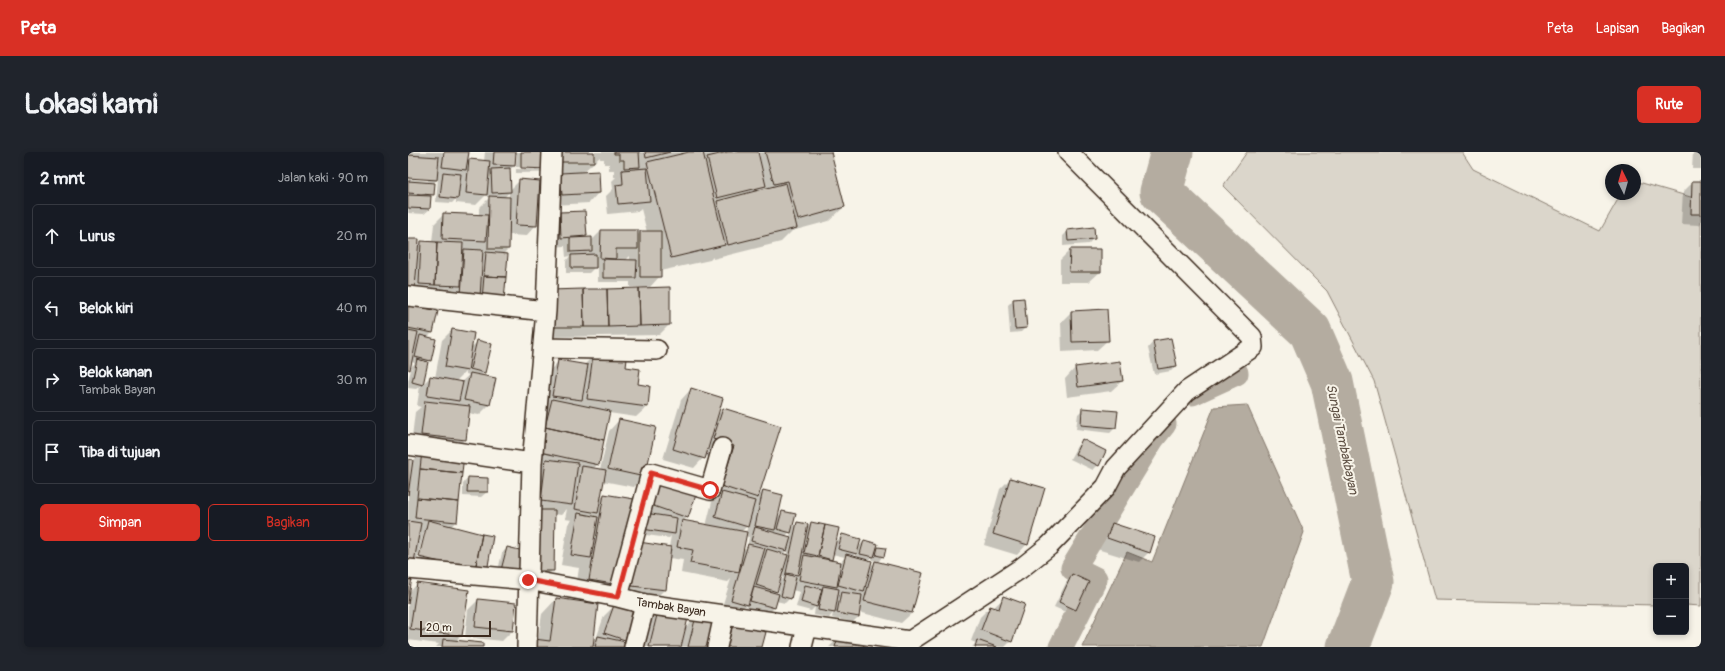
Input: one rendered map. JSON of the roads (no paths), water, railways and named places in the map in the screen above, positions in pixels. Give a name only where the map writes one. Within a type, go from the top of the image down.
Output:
[{"type":"street","points":[[527,647],[532,463],[546,311],[552,152]]},
{"type":"street","points":[[909,644],[1020,569],[1049,546],[1106,487],[1116,468],[1187,391],[1253,347],[1252,337],[1068,152]]},
{"type":"street","points":[[408,296],[546,311]]},
{"type":"street","points":[[542,348],[657,350]]},
{"type":"street","points":[[408,445],[532,463]]},
{"type":"street","points":[[618,597],[651,473],[710,490],[722,448]]},
{"type":"street","name":"Tambak Bayan","points":[[408,569],[528,580],[618,597],[645,604],[807,627],[909,644]]},
{"type":"street","points":[[634,647],[645,604]]},
{"type":"street","points":[[717,647],[724,615]]},
{"type":"street","points":[[802,647],[807,627]]},
{"type":"waterway","name":"Sungai Tambakbayan","points":[[1172,152],[1161,192],[1310,331],[1332,382],[1373,582],[1348,647]]},
{"type":"waterway","points":[[1192,393],[1236,373]]},
{"type":"waterway","points":[[1061,647],[1095,579],[1073,568],[1152,439],[1164,424]]}]
